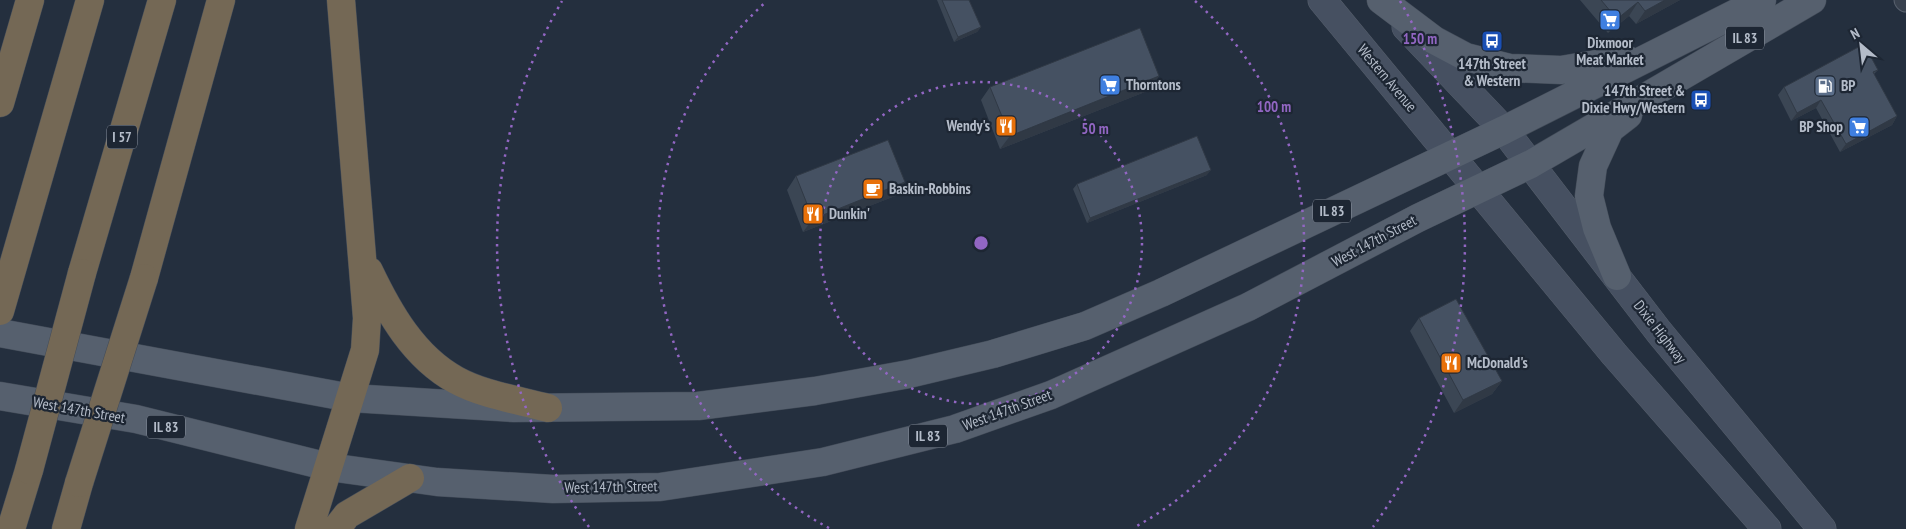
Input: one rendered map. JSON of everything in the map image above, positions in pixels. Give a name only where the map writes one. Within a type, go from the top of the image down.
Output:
[{"type":"highway","points":[[0,103],[30,0]]},
{"type":"highway","points":[[0,310],[90,0]]},
{"type":"highway","name":"I 57","points":[[11,529],[29,470],[82,273],[162,0]]},
{"type":"highway","points":[[66,529],[144,278],[222,0]]},
{"type":"highway","points":[[309,529],[366,350],[368,318],[341,0]]},
{"type":"highway","points":[[363,261],[380,294],[406,336],[436,368],[458,381],[548,408]]},
{"type":"highway","points":[[336,529],[348,515],[410,478]]},
{"type":"main road","name":"Western Avenue","points":[[1322,0],[1451,155]]},
{"type":"main road","points":[[1381,0],[1434,40],[1466,57],[1510,68],[1561,70],[1634,57],[1666,48]]},
{"type":"main road","points":[[1381,0],[1504,130]]},
{"type":"main road","name":"IL 83","points":[[0,333],[351,398],[548,408],[698,406],[815,391],[908,374],[993,354],[1085,326],[1161,293],[1504,130],[1762,0]]},
{"type":"main road","name":"West 147th Street","points":[[0,396],[136,419],[329,467],[437,482],[553,488],[660,487],[823,462],[955,429],[1051,395],[1230,316],[1478,189],[1531,164],[1812,0]]},
{"type":"main road","points":[[1617,276],[1597,228],[1589,196],[1593,166],[1610,129],[1679,76]]},
{"type":"main road","name":"Dixie Highway","points":[[1504,130],[1659,332],[1822,529]]},
{"type":"main road","points":[[1451,155],[1614,354],[1767,529]]},
{"type":"building","points":[[942,0],[969,0],[981,27],[958,37]]},
{"type":"building","points":[[1601,0],[1665,0],[1645,11],[1638,2],[1617,19]]},
{"type":"building","points":[[1140,28],[1159,76],[1010,136],[990,87]]},
{"type":"building","points":[[1864,44],[1878,70],[1873,72],[1897,116],[1846,144],[1821,100],[1797,113],[1784,87]]},
{"type":"building","points":[[1197,136],[1211,170],[1090,218],[1077,184]]},
{"type":"building","points":[[888,140],[905,182],[813,219],[796,176]]},
{"type":"building","name":"McDonald's","points":[[1456,299],[1502,381],[1463,400],[1419,318]]},
{"type":"place","name":"Dixmoor Meat Market","points":[[1610,20]]},
{"type":"place","name":"147th Street & Western","points":[[1492,41]]},
{"type":"place","name":"Thorntons","points":[[1110,85]]},
{"type":"place","name":"BP","points":[[1825,86]]},
{"type":"place","name":"147th Street & Dixie Hwy/Western","points":[[1701,100]]},
{"type":"place","name":"Wendy's","points":[[1006,126]]},
{"type":"place","name":"BP Shop","points":[[1859,127]]},
{"type":"place","name":"Baskin-Robbins","points":[[873,189]]},
{"type":"place","name":"Dunkin'","points":[[813,214]]},
{"type":"place","name":"McDonald's","points":[[1451,363]]}]
